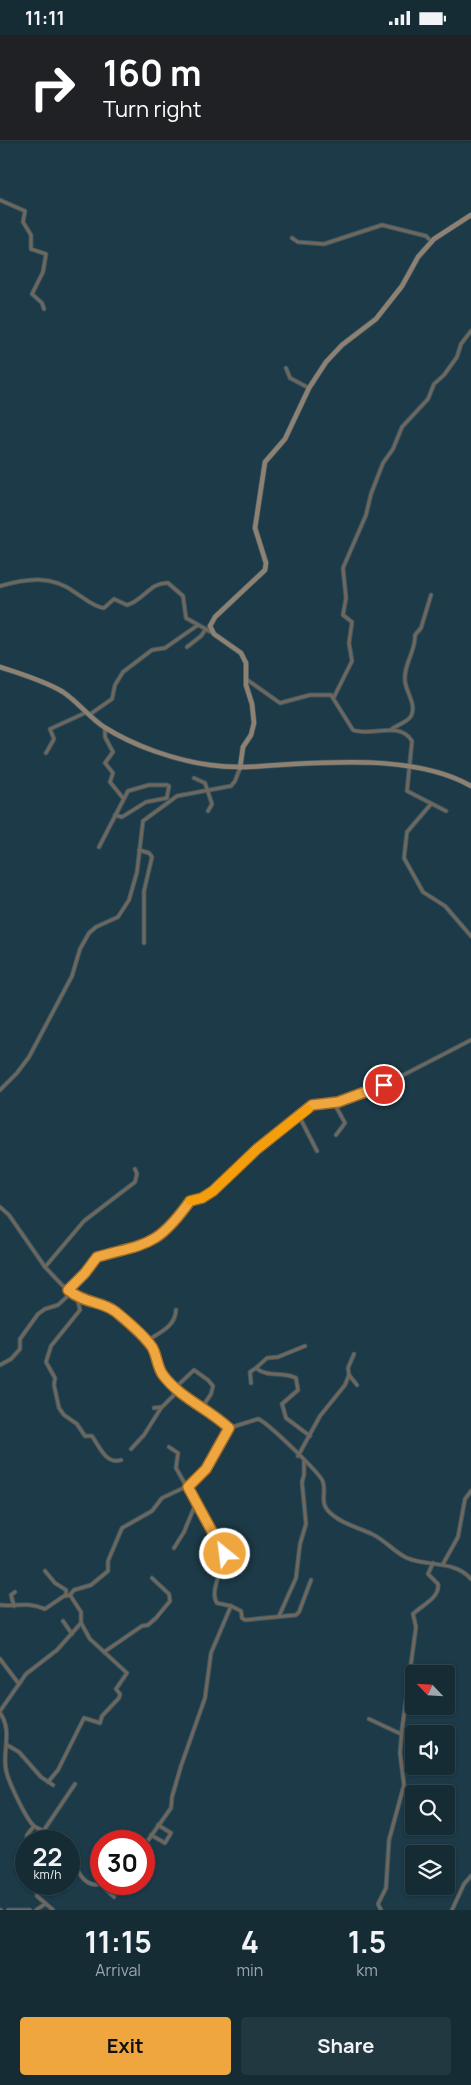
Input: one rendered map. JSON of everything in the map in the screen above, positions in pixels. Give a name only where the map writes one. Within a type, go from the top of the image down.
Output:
[{"type":"main road","points":[[240,768],[244,747],[251,735],[254,723],[246,679],[246,663],[243,655],[208,630],[212,620],[265,570],[266,563],[255,528],[262,469],[285,439],[309,388],[336,351],[376,319],[402,286],[418,257],[432,242],[471,215]]},
{"type":"main road","points":[[0,667],[63,692],[87,714],[105,727],[176,758],[210,765],[240,768],[339,762],[376,763],[410,767],[452,776],[471,786]]},
{"type":"street","points":[[0,200],[25,211],[23,222],[32,235],[31,249],[46,254],[42,272],[32,294],[42,303],[44,309]]},
{"type":"street","points":[[292,238],[298,242],[324,244],[382,225],[426,237],[432,242]]},
{"type":"street","points":[[334,697],[338,685],[350,667],[352,657],[349,643],[352,623],[343,615],[346,597],[343,568],[366,515],[377,477],[386,458],[393,449],[402,427],[430,396],[434,384],[458,357],[461,344],[471,331]]},
{"type":"street","points":[[286,368],[290,378],[309,388]]},
{"type":"street","points":[[0,587],[17,581],[50,580],[66,586],[102,608],[114,599],[127,605],[132,604],[149,589],[166,583],[175,587],[185,601],[185,617],[208,630],[187,647]]},
{"type":"street","points":[[246,679],[279,703],[310,695],[330,695],[334,697],[353,730],[369,733],[391,729],[409,719],[413,709],[405,681],[405,669],[415,643],[415,635],[421,628],[431,595]]},
{"type":"street","points":[[46,753],[54,739],[50,729],[87,714],[112,699],[115,685],[123,673],[152,650],[165,649],[198,625]]},
{"type":"street","points":[[105,727],[105,737],[112,752],[105,763],[113,773],[110,782],[123,799]]},
{"type":"street","points":[[391,729],[411,740],[407,791],[446,811]]},
{"type":"street","points":[[115,815],[122,817],[146,802],[231,786],[240,768]]},
{"type":"street","points":[[194,778],[204,782],[207,796],[212,804],[208,811]]},
{"type":"street","points":[[0,1090],[17,1073],[28,1057],[72,976],[80,949],[89,933],[96,927],[115,919],[129,900],[135,886],[143,821],[168,799],[170,787],[149,785],[128,791],[99,847]]},
{"type":"street","points":[[431,803],[407,833],[404,857],[422,892],[445,906],[471,936]]},
{"type":"street","points":[[139,850],[150,853],[152,857],[144,890],[144,943]]},
{"type":"street","points":[[0,1365],[11,1359],[20,1349],[20,1339],[38,1314],[45,1309],[58,1305],[97,1257],[128,1250],[162,1235],[175,1222],[190,1201],[202,1198],[213,1191],[257,1149],[314,1104],[334,1103],[392,1082],[471,1040]]},
{"type":"street","points":[[334,1103],[345,1123],[336,1135]]},
{"type":"street","points":[[299,1116],[317,1151]]},
{"type":"street","points":[[45,1267],[54,1254],[84,1221],[135,1182],[138,1174],[135,1169]]},
{"type":"street","points":[[0,1207],[9,1215],[45,1267],[77,1296],[94,1304],[109,1307],[147,1341],[153,1349],[163,1375],[202,1409],[218,1417],[229,1428]]},
{"type":"street","points":[[77,1296],[80,1311],[51,1346],[46,1362],[55,1378],[54,1385],[62,1413],[77,1424],[85,1436],[92,1436],[103,1454],[116,1461],[122,1460]]},
{"type":"street","points":[[147,1341],[172,1324],[175,1319],[176,1310]]},
{"type":"street","points":[[251,1383],[250,1372],[267,1358],[278,1357],[305,1346]]},
{"type":"street","points":[[354,1354],[348,1369],[349,1375],[357,1385]]},
{"type":"street","points":[[256,1368],[263,1373],[291,1375],[297,1379],[298,1390],[282,1405],[285,1417],[310,1436]]},
{"type":"street","points":[[131,1449],[144,1435],[162,1407],[174,1395],[176,1387],[194,1370],[213,1386],[202,1409]]},
{"type":"street","points":[[298,1456],[321,1414],[336,1398],[349,1375]]},
{"type":"street","points":[[154,1408],[162,1407]]},
{"type":"street","points":[[0,1605],[24,1603],[45,1609],[70,1595],[74,1590],[91,1585],[108,1571],[108,1561],[124,1527],[152,1511],[162,1498],[188,1487],[206,1469],[229,1428],[256,1420],[262,1420],[272,1427],[298,1456],[316,1469],[323,1481],[323,1500],[333,1516],[371,1533],[407,1558],[443,1564],[464,1573],[471,1579]]},
{"type":"street","points":[[170,1447],[178,1453],[176,1468],[214,1535],[225,1547],[220,1578],[215,1585],[215,1601],[241,1611],[244,1619],[259,1620],[298,1613],[311,1580]]},
{"type":"street","points":[[279,1616],[296,1578],[300,1544],[306,1524],[302,1482],[304,1461]]},
{"type":"street","points":[[443,1564],[458,1537],[465,1499],[471,1491]]},
{"type":"street","points":[[174,1548],[184,1532],[196,1502]]},
{"type":"street","points":[[381,1910],[378,1904],[386,1888],[389,1840],[404,1785],[400,1753],[401,1733],[416,1627],[413,1613],[433,1597],[438,1589],[438,1584],[428,1574],[433,1563]]},
{"type":"street","points":[[45,1571],[55,1583],[66,1590],[66,1596]]},
{"type":"street","points":[[104,1652],[142,1626],[148,1625],[170,1601],[168,1594],[152,1577]]},
{"type":"street","points":[[14,1605],[11,1595],[16,1592]]},
{"type":"street","points":[[48,1782],[58,1770],[84,1718],[100,1723],[102,1716],[120,1696],[116,1689],[127,1673],[90,1639],[81,1623],[81,1613],[70,1595]]},
{"type":"street","points":[[154,1830],[172,1808],[172,1795],[205,1698],[211,1653],[231,1606]]},
{"type":"street","points":[[63,1621],[72,1634]]},
{"type":"street","points":[[75,1784],[44,1829],[34,1826],[6,1771],[7,1728],[0,1712],[32,1669],[57,1650],[81,1623]]},
{"type":"street","points":[[0,1659],[19,1684]]},
{"type":"street","points":[[369,1719],[401,1733]]},
{"type":"street","points":[[6,1745],[19,1752],[52,1785]]},
{"type":"street","points":[[155,1837],[165,1843],[169,1840],[171,1833],[158,1825]]},
{"type":"street","points":[[31,1830],[34,1826]]},
{"type":"street","points":[[80,1874],[82,1878],[90,1883]]},
{"type":"street","points":[[452,1910],[464,1884],[471,1876]]},
{"type":"street","points":[[37,1895],[53,1910]]},
{"type":"street","points":[[36,1910],[45,1904]]},
{"type":"street","points":[[8,1910],[30,1910]]},
{"type":"slow traffic","points":[[190,1201],[207,1196],[257,1149],[308,1109]]},
{"type":"route","points":[[225,1554],[225,1547],[214,1535],[188,1487],[206,1469],[229,1428],[218,1417],[202,1409],[163,1375],[154,1351],[147,1341],[122,1317],[108,1306],[90,1303],[68,1290],[78,1281],[97,1257],[138,1247],[162,1235],[182,1214],[190,1201],[207,1196],[257,1149],[312,1105],[338,1102],[384,1085]]}]
